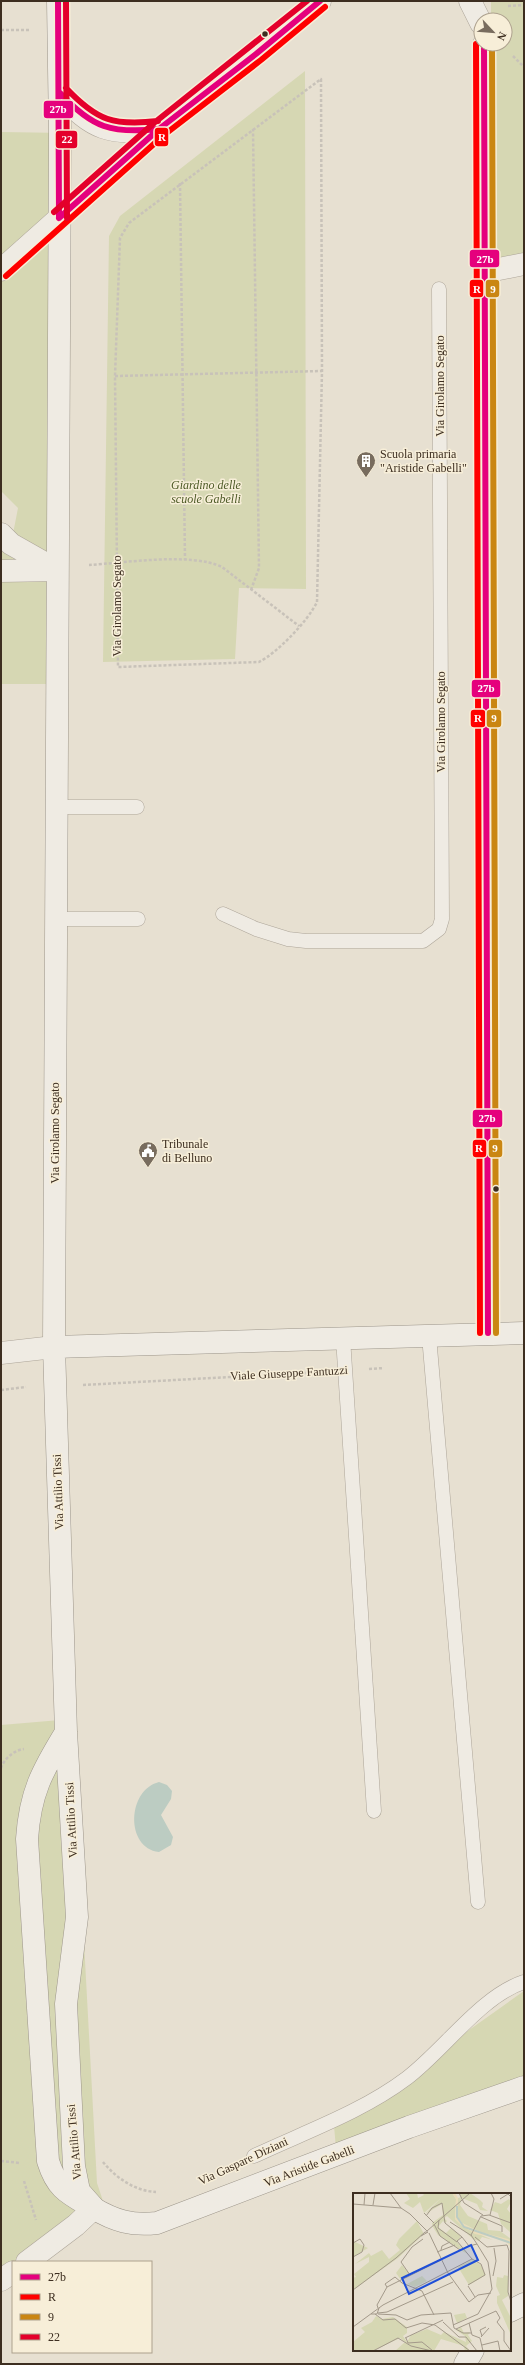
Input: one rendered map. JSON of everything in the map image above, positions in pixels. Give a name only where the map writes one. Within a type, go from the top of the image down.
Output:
[{"type":"main road","name":"Via Girolamo Segato","points":[[54,1347],[60,93],[58,1]]},
{"type":"main road","points":[[1,270],[159,129],[256,54],[320,1]]},
{"type":"main road","points":[[470,1],[476,12]]},
{"type":"main road","points":[[484,1],[484,12]]},
{"type":"main road","points":[[484,52],[488,1333]]},
{"type":"main road","points":[[60,93],[73,108],[88,120],[112,131],[127,133],[159,129]]},
{"type":"main road","points":[[484,272],[524,264]]},
{"type":"main road","points":[[1,534],[11,544],[57,570]]},
{"type":"main road","points":[[1,571],[57,570]]},
{"type":"main road","points":[[1,1353],[54,1347],[524,1333]]},
{"type":"main road","name":"Via Attilio Tissi","points":[[54,1347],[66,1732],[77,1917],[66,2004],[74,2166],[79,2191],[94,2208]]},
{"type":"main road","name":"Via Attilio Tissi","points":[[66,1732],[46,1766],[37,1785],[29,1811],[27,1839],[48,2162],[57,2183],[65,2192],[94,2208]]},
{"type":"main road","name":"Via Aristide Gabelli","points":[[94,2208],[108,2218],[125,2223],[141,2225],[157,2223],[409,2127],[524,2087]]},
{"type":"main road","points":[[28,2261],[76,2225],[94,2208]]},
{"type":"main road","points":[[1,2280],[12,2273]]},
{"type":"main road","points":[[511,2310],[524,2304]]},
{"type":"main road","points":[[465,2364],[472,2351]]},
{"type":"lane","name":"Via Girolamo Segato","points":[[223,914],[272,935],[306,942],[423,941],[439,930],[442,919],[439,289]]},
{"type":"lane","points":[[56,807],[137,807]]},
{"type":"lane","points":[[55,920],[138,919]]},
{"type":"lane","points":[[429,1336],[478,1902]]},
{"type":"lane","points":[[343,1338],[374,1811]]},
{"type":"lane","name":"Via Gaspare Diziani","points":[[254,2156],[354,2109],[400,2083],[501,1993],[524,1982]]},
{"type":"path","points":[[508,6],[524,5]]},
{"type":"path","points":[[510,53],[524,67]]},
{"type":"path","name":"Via Girolamo Segato","points":[[321,79],[322,371],[317,602],[313,611],[299,626],[267,658],[259,662],[118,667],[116,376],[120,238],[129,222],[254,129],[321,79]]},
{"type":"path","points":[[251,590],[260,568],[254,129]]},
{"type":"path","points":[[180,183],[185,560]]},
{"type":"path","points":[[116,376],[322,371]]},
{"type":"path","points":[[89,565],[185,560],[214,563],[299,626]]},
{"type":"path","name":"Viale Giuseppe Fantuzzi","points":[[54,1384],[84,1385],[432,1364]]},
{"type":"path","points":[[99,2156],[111,2172],[123,2181],[150,2192],[162,2192]]},
{"type":"path","points":[[1,2161],[20,2163]]},
{"type":"green space","points":[[491,1],[524,1],[524,269],[489,275],[491,52],[513,52],[513,12],[491,12]]},
{"type":"green space","name":"Giardino delle scuole Gabelli","points":[[305,71],[306,589],[239,588],[235,659],[103,662],[109,236],[120,216]]},
{"type":"green space","points":[[1,132],[66,133],[62,684],[1,684],[1,544],[11,544],[18,508],[1,491]]},
{"type":"green space","points":[[72,1719],[97,2183],[106,2210],[21,2261],[12,2261],[12,2266],[1,2273],[1,1725]]},
{"type":"green space","points":[[524,1991],[524,2082],[336,2148],[334,2126]]},
{"type":"shaded area","points":[[159,1782],[167,1785],[172,1791],[171,1799],[161,1815],[173,1837],[171,1845],[159,1852],[148,1848],[140,1840],[136,1830],[134,1818],[136,1807],[141,1796],[148,1787]]},
{"type":"transit line","name":"27b","points":[[58,1],[59,218]]},
{"type":"transit line","name":"22","points":[[66,1],[67,218]]},
{"type":"transit line","name":"22","points":[[54,212],[154,123],[307,1]]},
{"type":"transit line","name":"27b","points":[[59,218],[159,129],[256,54],[320,1]]},
{"type":"transit line","name":"R","points":[[6,276],[164,135],[261,60],[325,7]]},
{"type":"transit line","name":"R","points":[[476,52],[480,1333]]},
{"type":"transit line","name":"27b","points":[[484,52],[488,1333]]},
{"type":"transit line","name":"9","points":[[492,52],[496,1333]]},
{"type":"transit line","name":"22","points":[[66,88],[87,108],[107,119],[129,123],[158,121]]},
{"type":"transit line","name":"27b","points":[[60,93],[82,114],[104,126],[128,130],[159,129]]},
{"type":"place","name":"Scuola primaria \"Aristide Gabelli\"","points":[[366,478]]},
{"type":"place","name":"Tribunale di Belluno","points":[[148,1168]]}]
